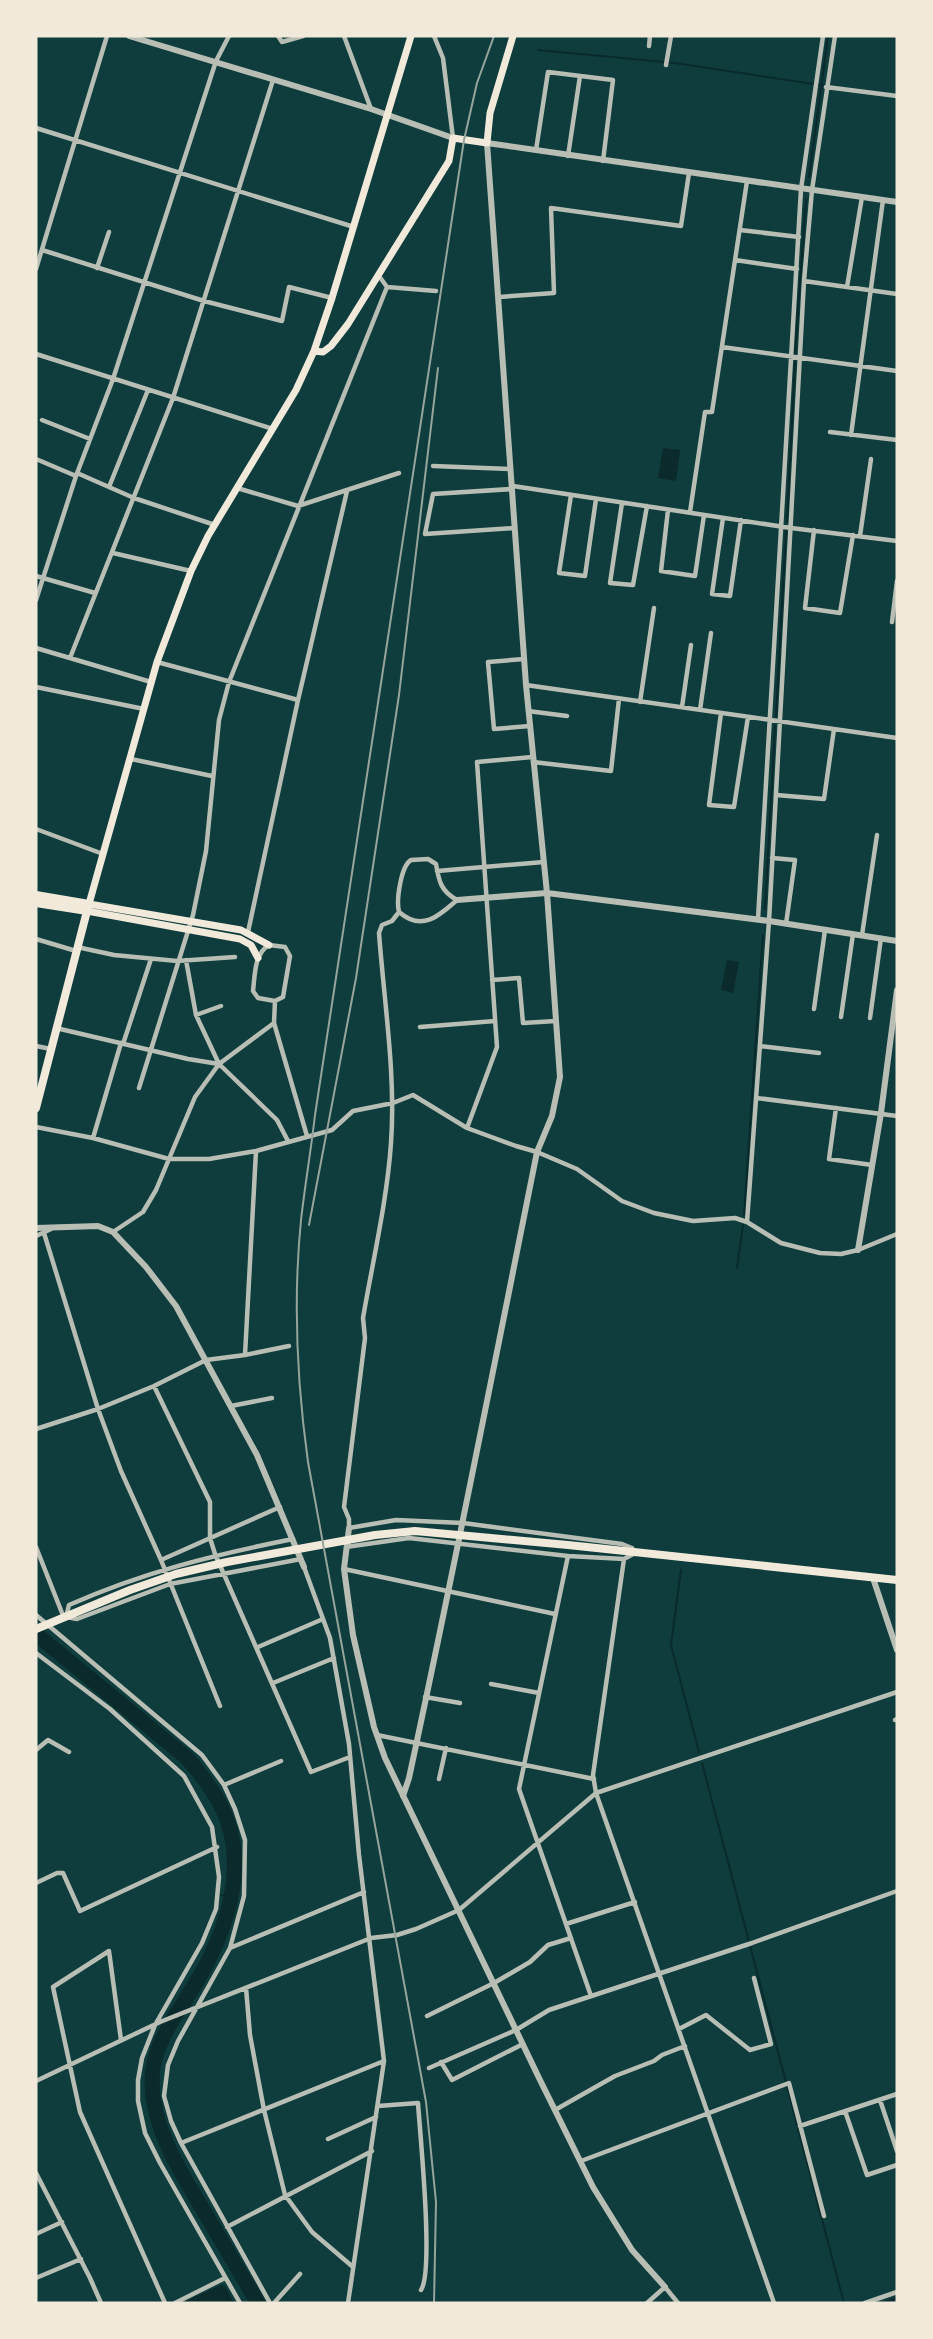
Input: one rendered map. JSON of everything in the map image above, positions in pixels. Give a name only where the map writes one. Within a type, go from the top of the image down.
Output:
[{"type":"main road","points":[[36,1105],[157,662],[191,571],[215,525],[296,390],[314,351],[411,36]]},
{"type":"main road","points":[[314,351],[323,352],[331,346],[348,324],[449,161],[453,138],[487,143],[490,113],[513,36]]},
{"type":"main road","points":[[36,895],[88,908],[189,926],[240,939],[251,945],[258,958]]},
{"type":"main road","points":[[36,903],[88,908]]},
{"type":"main road","points":[[189,926],[248,932],[269,945]]},
{"type":"main road","points":[[36,1629],[130,1590],[176,1574],[227,1562],[375,1535],[415,1531],[897,1580]]},
{"type":"street","points":[[36,269],[106,36]]},
{"type":"street","points":[[129,36],[371,109],[453,138],[443,58],[435,36]]},
{"type":"street","points":[[36,600],[77,475],[113,379],[178,172],[216,61],[229,36]]},
{"type":"street","points":[[278,36],[282,42],[303,36]]},
{"type":"street","points":[[344,36],[371,109]]},
{"type":"street","points":[[649,46],[650,36]]},
{"type":"street","points":[[666,65],[671,36]]},
{"type":"street","points":[[758,919],[801,189],[823,36]]},
{"type":"street","points":[[747,1222],[769,921],[798,428],[799,358],[804,281],[812,190],[835,36]]},
{"type":"street","points":[[536,150],[548,72],[613,80],[603,161]]},
{"type":"street","points":[[568,156],[580,76]]},
{"type":"street","points":[[70,658],[173,398],[273,80]]},
{"type":"street","points":[[826,87],[897,96]]},
{"type":"street","points":[[36,129],[237,189],[354,227]]},
{"type":"street","points":[[403,1796],[417,1742],[460,1542],[537,1152],[552,1116],[560,1077],[547,893],[528,711],[487,143],[897,202]]},
{"type":"street","points":[[499,297],[555,292],[551,208],[681,226],[689,173]]},
{"type":"street","points":[[690,512],[705,412],[712,412],[747,182]]},
{"type":"street","points":[[847,287],[862,197]]},
{"type":"street","points":[[851,435],[884,200]]},
{"type":"street","points":[[740,230],[799,237]]},
{"type":"street","points":[[97,268],[109,232]]},
{"type":"street","points":[[42,250],[204,301],[282,321],[289,287],[332,298]]},
{"type":"street","points":[[735,260],[797,269]]},
{"type":"street","points":[[379,276],[387,286],[436,291]]},
{"type":"street","points":[[804,281],[897,294]]},
{"type":"street","points":[[139,1088],[189,926],[206,851],[219,720],[229,682],[387,286]]},
{"type":"street","points":[[722,348],[897,371]]},
{"type":"street","points":[[36,354],[273,429]]},
{"type":"street","points":[[108,487],[148,390]]},
{"type":"street","points":[[42,420],[90,438]]},
{"type":"street","points":[[830,432],[897,439]]},
{"type":"street","points":[[36,459],[134,498],[215,525]]},
{"type":"street","points":[[860,536],[871,459]]},
{"type":"street","points":[[433,466],[511,468]]},
{"type":"street","points":[[237,488],[298,506],[399,473]]},
{"type":"street","points":[[515,528],[425,534],[433,494],[513,487],[791,528],[897,541]]},
{"type":"street","points":[[248,932],[298,700],[347,491]]},
{"type":"street","points":[[571,495],[559,573],[585,576],[596,498]]},
{"type":"street","points":[[622,502],[610,583],[633,585],[647,507]]},
{"type":"street","points":[[668,510],[661,571],[695,576],[704,515]]},
{"type":"street","points":[[723,518],[712,594],[730,596],[741,520]]},
{"type":"street","points":[[814,530],[805,608],[840,613],[853,535]]},
{"type":"street","points":[[113,553],[191,571]]},
{"type":"street","points":[[36,576],[95,593]]},
{"type":"street","points":[[891,622],[897,581]]},
{"type":"street","points":[[640,702],[654,609]]},
{"type":"street","points":[[700,710],[711,633]]},
{"type":"street","points":[[682,707],[691,645]]},
{"type":"street","points":[[36,648],[152,682]]},
{"type":"street","points":[[524,659],[488,662],[494,729],[530,726]]},
{"type":"street","points":[[157,662],[298,700]]},
{"type":"street","points":[[526,685],[897,738]]},
{"type":"street","points":[[36,687],[144,709]]},
{"type":"street","points":[[467,1128],[497,1047],[477,762],[532,760],[611,771],[619,699]]},
{"type":"street","points":[[528,711],[567,716]]},
{"type":"street","points":[[721,713],[709,805],[734,807],[748,717]]},
{"type":"street","points":[[776,795],[825,799],[834,729]]},
{"type":"street","points":[[131,759],[212,776]]},
{"type":"street","points":[[36,829],[103,854]]},
{"type":"street","points":[[862,935],[877,835]]},
{"type":"street","points":[[772,858],[795,860],[786,924]]},
{"type":"street","points":[[457,900],[443,891],[433,860],[411,860],[404,868],[399,912],[392,921],[382,926],[379,933],[393,1103],[385,1196],[363,1318],[365,1338],[344,1507],[349,1519],[344,1569],[353,1635],[377,1735],[403,1796],[522,2044],[606,2210],[632,2250],[678,2303]]},
{"type":"street","points":[[437,871],[544,862]]},
{"type":"street","points":[[399,912],[412,920],[432,919],[441,915],[457,900],[547,893],[758,919],[897,941]]},
{"type":"street","points":[[814,1009],[825,930]]},
{"type":"street","points":[[841,1017],[853,934]]},
{"type":"street","points":[[870,1018],[881,938]]},
{"type":"street","points":[[36,939],[114,956],[177,961],[235,957]]},
{"type":"street","points":[[269,945],[285,947],[290,956],[283,997],[275,1001],[254,995],[258,958],[269,945]]},
{"type":"street","points":[[93,1138],[151,959]]},
{"type":"street","points":[[186,960],[196,1015],[219,1064],[277,1120],[288,1141]]},
{"type":"street","points":[[492,980],[519,978],[522,1023],[556,1021]]},
{"type":"street","points":[[858,1251],[881,1113],[897,990]]},
{"type":"street","points":[[275,1001],[274,1023],[307,1136]]},
{"type":"street","points":[[196,1015],[221,1006]]},
{"type":"street","points":[[420,1027],[495,1021]]},
{"type":"street","points":[[113,1233],[143,1212],[156,1190],[195,1097],[219,1064],[274,1023]]},
{"type":"street","points":[[56,1028],[219,1064]]},
{"type":"street","points":[[36,1046],[51,1049]]},
{"type":"street","points":[[760,1046],[819,1053]]},
{"type":"street","points":[[36,1127],[93,1138],[169,1159],[209,1159],[256,1151],[332,1130],[352,1111],[393,1103],[413,1095],[467,1128],[537,1152],[577,1169],[622,1201],[654,1213],[693,1221],[735,1218],[747,1222],[781,1243],[820,1253],[841,1254],[858,1251],[897,1234]]},
{"type":"street","points":[[757,1098],[897,1116]]},
{"type":"street","points":[[836,1108],[829,1159],[872,1165]]},
{"type":"street","points":[[245,1356],[256,1151]]},
{"type":"street","points":[[36,1228],[98,1226],[113,1233],[146,1267],[176,1306],[257,1455],[293,1539],[323,1619],[334,1658],[350,1757],[384,2061],[348,2303]]},
{"type":"street","points":[[36,1236],[51,1228]]},
{"type":"street","points":[[44,1233],[98,1409],[121,1471],[161,1560],[220,1706]]},
{"type":"street","points":[[36,1429],[98,1409],[206,1360],[245,1356],[289,1346]]},
{"type":"street","points":[[153,1386],[210,1502],[210,1538],[215,1554],[258,1647],[311,1772],[350,1757]]},
{"type":"street","points":[[231,1406],[272,1398]]},
{"type":"street","points":[[161,1560],[280,1507]]},
{"type":"street","points":[[346,1547],[409,1538],[568,1556],[624,1559],[635,1553],[632,1548],[622,1544],[463,1523],[396,1520],[349,1528]]},
{"type":"street","points":[[65,1617],[69,1605],[164,1569],[215,1554],[293,1539]]},
{"type":"street","points":[[36,1547],[65,1617]]},
{"type":"street","points":[[568,1556],[519,1789],[591,1996]]},
{"type":"street","points":[[65,1617],[77,1619],[170,1584],[301,1559]]},
{"type":"street","points":[[624,1559],[594,1779],[596,1793],[774,2303]]},
{"type":"street","points":[[344,1569],[555,1614]]},
{"type":"street","points":[[873,1578],[897,1650]]},
{"type":"street","points":[[36,1615],[202,1755],[224,1785],[235,1809],[245,1840],[244,1896],[230,1948],[174,2049],[168,2065],[164,2096],[171,2121],[181,2143],[272,2303],[300,2274]]},
{"type":"street","points":[[258,1647],[323,1619]]},
{"type":"street","points":[[36,1653],[110,1709],[184,1776],[212,1827],[217,1847],[219,1877],[216,1909],[202,1942],[158,2023],[142,2058],[138,2080],[138,2101],[145,2133],[240,2303]]},
{"type":"street","points":[[273,1683],[334,1658]]},
{"type":"street","points":[[491,1684],[539,1693]]},
{"type":"street","points":[[36,2082],[158,2023],[197,2007],[371,1938],[408,1932],[459,1910],[596,1793],[897,1692]]},
{"type":"street","points":[[425,1697],[460,1703]]},
{"type":"street","points":[[377,1735],[594,1779]]},
{"type":"street","points":[[36,1750],[48,1740],[69,1752]]},
{"type":"street","points":[[439,1779],[446,1748]]},
{"type":"street","points":[[224,1785],[281,1761]]},
{"type":"street","points":[[36,1883],[57,1873],[63,1874],[80,1911],[217,1847]]},
{"type":"street","points":[[429,2068],[516,2030],[549,2010],[660,1974],[897,1891]]},
{"type":"street","points":[[230,1948],[364,1892]]},
{"type":"street","points":[[567,1924],[635,1902]]},
{"type":"street","points":[[427,2016],[494,1983],[530,1962],[548,1945],[571,1938]]},
{"type":"street","points":[[122,2040],[110,1951],[53,1987],[80,2112],[165,2303]]},
{"type":"street","points":[[679,2029],[706,2015],[750,2050],[771,2044],[754,1978]]},
{"type":"street","points":[[246,1988],[250,2035],[264,2110],[285,2195],[312,2232],[353,2267]]},
{"type":"street","points":[[441,2062],[452,2080],[522,2044]]},
{"type":"street","points":[[555,2110],[615,2076],[684,2046]]},
{"type":"street","points":[[181,2143],[384,2061]]},
{"type":"street","points":[[581,2161],[789,2083],[824,2216]]},
{"type":"street","points":[[800,2126],[897,2094]]},
{"type":"street","points":[[880,2100],[897,2151]]},
{"type":"street","points":[[378,2106],[418,2103],[426,2257],[425,2285],[421,2290]]},
{"type":"street","points":[[845,2111],[867,2175],[897,2165]]},
{"type":"street","points":[[328,2139],[376,2117]]},
{"type":"street","points":[[227,2227],[372,2151]]},
{"type":"street","points":[[36,2174],[81,2259],[101,2303]]},
{"type":"street","points":[[36,2234],[62,2222]]},
{"type":"street","points":[[36,2278],[81,2259]]},
{"type":"street","points":[[175,2303],[225,2278]]},
{"type":"street","points":[[647,2303],[664,2287]]},
{"type":"street","points":[[866,2303],[897,2292]]},
{"type":"water","points":[[663,448],[680,450],[676,481],[658,478]]},
{"type":"water","points":[[727,960],[739,962],[733,993],[721,990]]},
{"type":"water","points":[[221,2285],[225,2286],[234,2303],[181,2303]]},
{"type":"waterway","points":[[809,177],[828,36]]},
{"type":"waterway","points":[[538,50],[675,63],[827,86]]},
{"type":"waterway","points":[[795,353],[806,199]]},
{"type":"waterway","points":[[787,522],[795,362]]},
{"type":"waterway","points":[[776,716],[786,531]]},
{"type":"waterway","points":[[765,909],[775,726]]},
{"type":"waterway","points":[[744,1215],[763,935]]},
{"type":"waterway","points":[[737,1268],[743,1225]]},
{"type":"waterway","points":[[681,1570],[671,1645],[699,1752]]},
{"type":"waterway","points":[[36,1634],[187,1758],[214,1793],[230,1828],[234,1851],[234,1875],[225,1921],[206,1966],[173,2019],[156,2054],[152,2080],[153,2098],[169,2150],[258,2303]]},
{"type":"waterway","points":[[702,1763],[844,2303]]},
{"type":"waterway","points":[[221,1895],[233,1896]]},
{"type":"waterway","points":[[882,2303],[897,2298]]},
{"type":"railway","points":[[434,2303],[436,2202],[426,2102],[308,1462],[299,1372],[297,1280],[301,1220],[315,1115],[464,140],[477,83],[494,36]]},
{"type":"railway","points":[[309,1225],[356,978],[399,695],[438,368]]}]
